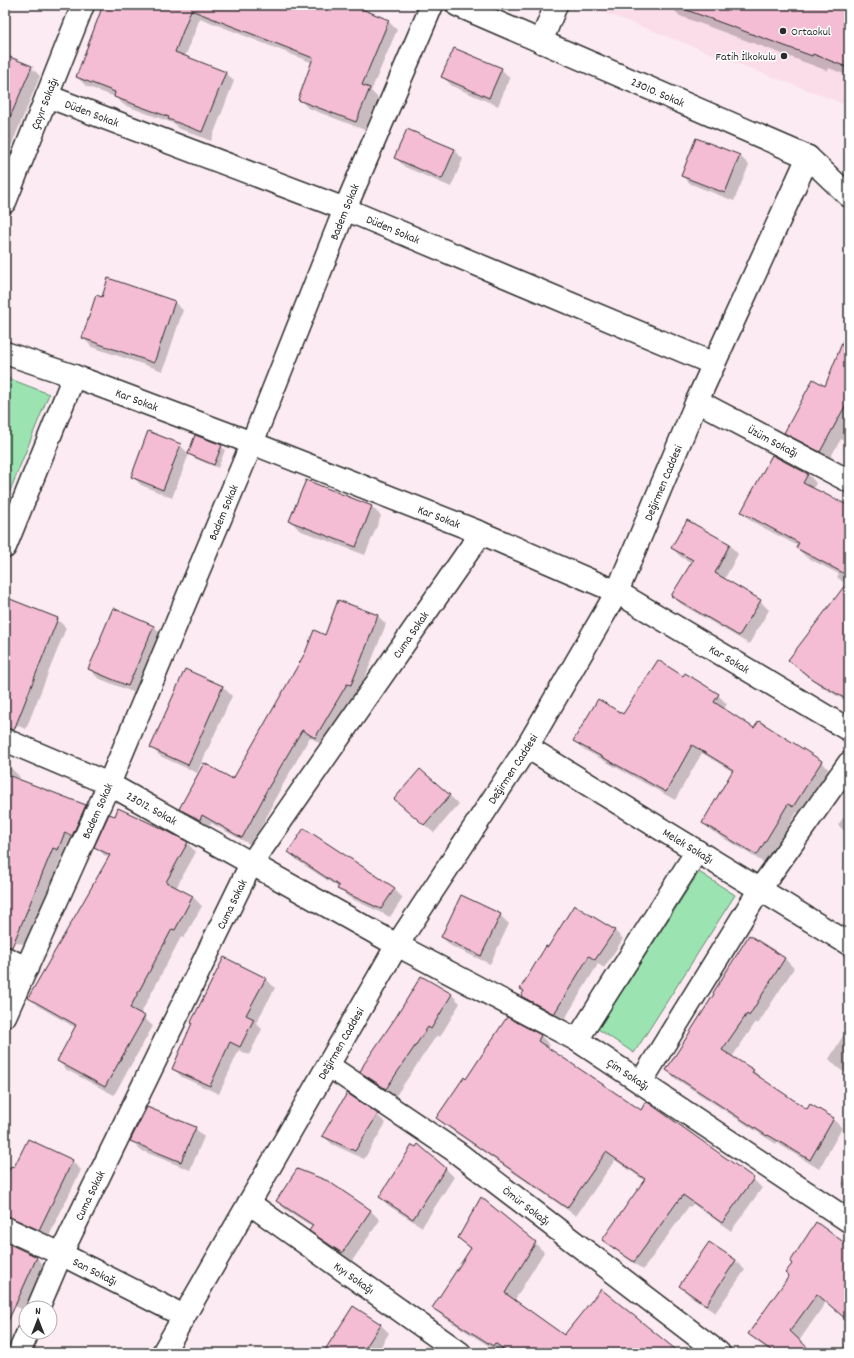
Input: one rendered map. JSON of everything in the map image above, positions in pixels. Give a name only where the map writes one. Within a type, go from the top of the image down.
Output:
[{"type":"street","name":"Çayır Sokağı","points":[[5,202],[83,5]]},
{"type":"street","name":"Badem Sokak","points":[[5,1016],[110,784],[252,443],[345,209],[432,5]]},
{"type":"street","name":"23010. Sokak","points":[[457,5],[808,157],[849,196]]},
{"type":"street","points":[[541,42],[556,5]]},
{"type":"street","name":"Düden Sokak","points":[[47,96],[345,209],[714,364]]},
{"type":"street","name":"Değirmen Caddesi","points":[[172,1350],[184,1316],[397,945],[527,746],[617,592],[697,401],[808,157]]},
{"type":"street","name":"Kar Sokak","points":[[5,353],[74,376],[252,443],[480,534],[617,592],[849,730]]},
{"type":"street","points":[[5,547],[74,376]]},
{"type":"street","name":"Üzüm Sokağı","points":[[697,401],[849,481]]},
{"type":"street","name":"Cuma Sokak","points":[[41,1300],[61,1254],[251,864],[480,534]]},
{"type":"street","name":"23012. Sokak","points":[[5,740],[110,784],[397,945]]},
{"type":"street","name":"Melek Sokağı","points":[[527,746],[849,944]]},
{"type":"street","points":[[641,1082],[760,889],[849,763]]},
{"type":"street","points":[[577,1040],[697,851]]},
{"type":"street","name":"Çim Sokağı","points":[[397,945],[577,1040],[849,1221]]},
{"type":"street","points":[[5,958],[27,968]]},
{"type":"street","name":"Ömür Sokağı","points":[[328,1066],[455,1151],[719,1353]]},
{"type":"street","name":"Kıyı Sokağı","points":[[249,1203],[460,1353]]},
{"type":"street","name":"San Sokağı","points":[[5,1228],[61,1254],[184,1316]]},
{"type":"street","points":[[19,1353],[25,1340]]},
{"type":"shaded area","name":"Fatih İlkokulu","points":[[591,5],[849,5],[849,106],[590,7]]},
{"type":"green space","points":[[5,377],[49,394],[5,503]]},
{"type":"green space","points":[[699,872],[735,895],[634,1053],[598,1029]]},
{"type":"building","points":[[103,5],[352,5],[389,20],[362,85],[370,88],[356,122],[298,100],[313,58],[191,10],[175,52],[226,72],[202,132],[168,119],[169,117],[114,97],[115,92],[76,77]]},
{"type":"building","name":"Ortaokul","points":[[681,5],[849,5],[849,68],[681,8]]},
{"type":"building","points":[[454,48],[502,68],[489,98],[441,77]]},
{"type":"building","points":[[5,55],[32,66],[5,129]]},
{"type":"building","points":[[407,129],[455,149],[442,179],[394,158]]},
{"type":"building","points":[[696,138],[740,155],[725,193],[681,176]]},
{"type":"building","points":[[108,278],[175,301],[154,363],[82,338],[96,295],[102,297]]},
{"type":"building","points":[[848,328],[849,399],[820,452],[784,433],[813,379],[825,386]]},
{"type":"building","points":[[148,431],[181,444],[163,490],[131,477]]},
{"type":"building","points":[[195,435],[222,445],[214,465],[188,454]]},
{"type":"building","points":[[772,455],[808,474],[803,483],[849,506],[849,576],[796,548],[799,543],[741,512]]},
{"type":"building","points":[[306,480],[372,506],[356,547],[289,521]]},
{"type":"building","points":[[687,520],[730,544],[715,573],[761,600],[739,636],[671,596],[693,560],[671,548]]},
{"type":"building","points":[[849,580],[849,701],[812,679],[788,660]]},
{"type":"building","points":[[5,597],[58,618],[14,730],[5,728]]},
{"type":"building","points":[[338,600],[378,615],[351,685],[347,684],[315,738],[302,730],[264,795],[242,838],[202,815],[200,820],[179,809],[204,763],[233,779],[305,653],[314,630],[325,635]]},
{"type":"building","points":[[113,608],[154,626],[128,686],[88,669]]},
{"type":"building","points":[[658,660],[683,676],[685,673],[719,694],[714,702],[754,728],[759,721],[822,761],[793,807],[788,804],[757,855],[702,823],[733,770],[692,745],[666,792],[573,741],[598,699],[623,714]]},
{"type":"building","points":[[185,669],[223,686],[188,765],[150,748]]},
{"type":"building","points":[[420,769],[450,795],[424,825],[394,799]]},
{"type":"building","points":[[5,774],[86,805],[72,836],[65,832],[58,850],[53,848],[12,947],[5,946]]},
{"type":"building","points":[[118,808],[188,842],[166,882],[193,896],[175,930],[172,929],[130,1008],[145,1016],[105,1087],[57,1061],[76,1025],[28,998],[110,855],[94,847],[109,814],[115,816]]},
{"type":"building","points":[[304,828],[395,888],[381,909],[337,889],[339,886],[288,852]]},
{"type":"building","points":[[461,895],[501,914],[481,956],[441,937]]},
{"type":"building","points":[[574,905],[615,930],[595,960],[589,956],[554,1014],[521,996],[524,991],[520,989],[546,946],[548,947]]},
{"type":"building","points":[[749,935],[785,958],[749,1016],[747,1014],[722,1050],[754,1070],[752,1072],[807,1109],[810,1104],[834,1118],[810,1160],[768,1135],[767,1136],[666,1070]]},
{"type":"building","points":[[224,957],[266,978],[246,1015],[254,1019],[240,1047],[230,1042],[210,1086],[172,1069],[192,1023],[191,1022]]},
{"type":"building","points":[[421,976],[452,994],[431,1029],[428,1027],[386,1089],[360,1072]]},
{"type":"building","points":[[507,1017],[541,1035],[538,1041],[641,1110],[646,1101],[754,1178],[722,1223],[683,1195],[634,1262],[602,1240],[645,1179],[606,1152],[567,1208],[436,1118],[464,1077],[466,1079]]},
{"type":"building","points":[[347,1093],[378,1114],[355,1151],[322,1136]]},
{"type":"building","points":[[147,1107],[196,1127],[181,1162],[130,1141]]},
{"type":"building","points":[[28,1139],[73,1160],[39,1230],[5,1216],[5,1178],[11,1166],[14,1167]]},
{"type":"building","points":[[418,1144],[446,1168],[413,1219],[379,1197],[412,1145],[416,1147]]},
{"type":"building","points":[[297,1169],[328,1181],[371,1210],[342,1253],[309,1231],[313,1225],[276,1201]]},
{"type":"building","points":[[481,1197],[536,1242],[505,1293],[564,1335],[601,1289],[680,1353],[509,1353],[495,1343],[493,1346],[432,1308],[471,1248],[458,1238]]},
{"type":"building","points":[[816,1222],[849,1246],[849,1322],[817,1294],[790,1331],[813,1353],[775,1353],[748,1334],[789,1276],[785,1273],[792,1264],[790,1262]]},
{"type":"building","points":[[5,1242],[37,1257],[5,1328]]},
{"type":"building","points":[[709,1242],[736,1260],[706,1305],[679,1286]]},
{"type":"building","points":[[353,1306],[381,1324],[362,1353],[323,1353]]},
{"type":"place","name":"Ortaokul","points":[[783,31]]},
{"type":"place","name":"Fatih İlkokulu","points":[[784,56]]}]
